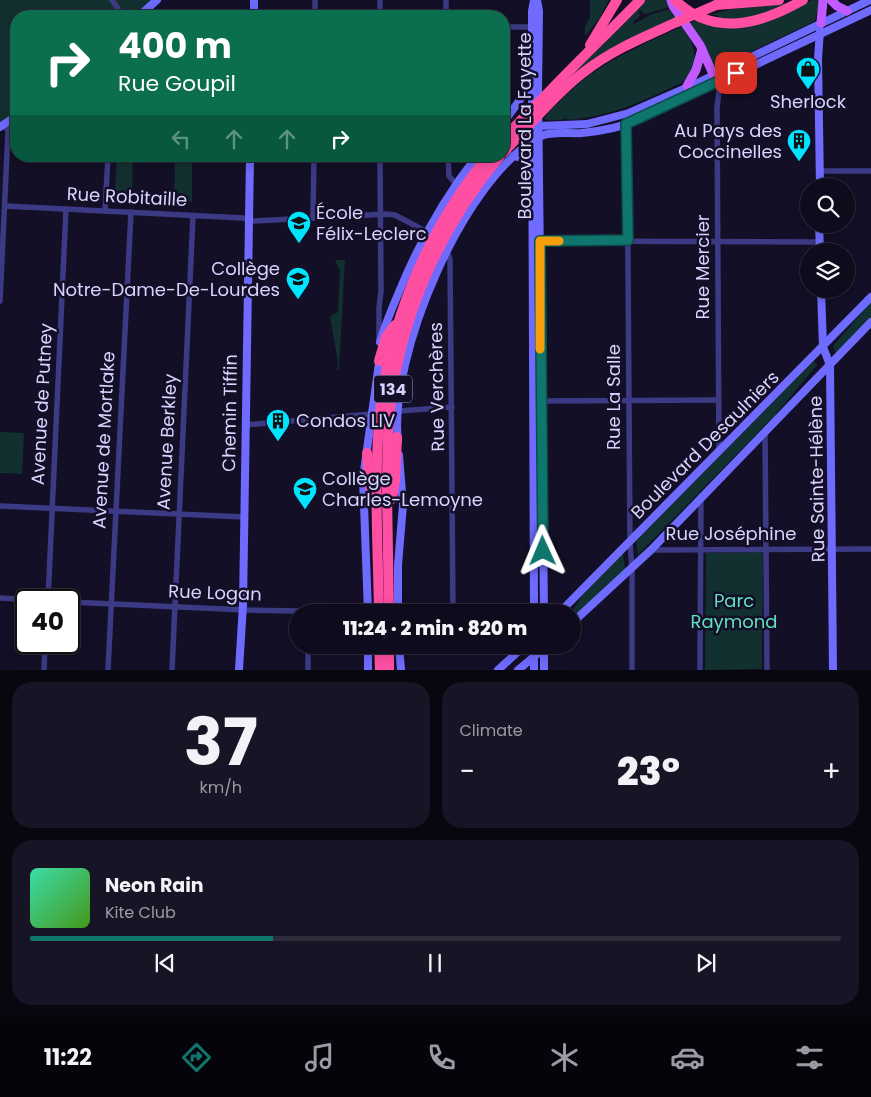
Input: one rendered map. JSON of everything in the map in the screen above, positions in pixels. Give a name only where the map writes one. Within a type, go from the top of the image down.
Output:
[{"type":"highway","points":[[578,60],[595,38],[616,0]]},
{"type":"highway","points":[[510,132],[528,113],[539,90],[609,33],[640,0]]},
{"type":"highway","points":[[675,0],[687,10],[707,20],[732,24],[764,18],[803,0]]},
{"type":"highway","points":[[510,153],[533,128],[544,109],[570,83],[600,60],[628,44],[729,0]]},
{"type":"highway","points":[[716,5],[779,0]]},
{"type":"highway","name":"134","points":[[388,604],[377,456],[380,412],[388,364],[399,320],[413,280],[438,230],[463,189],[483,162]]},
{"type":"highway","name":"134","points":[[379,604],[389,418],[397,364],[408,323],[422,283],[447,233],[473,191],[495,162]]},
{"type":"highway","points":[[379,361],[386,337],[399,320]]},
{"type":"highway","points":[[383,520],[395,481],[397,436]]},
{"type":"highway","points":[[367,453],[369,481],[383,520]]},
{"type":"highway","points":[[380,654],[380,670]]},
{"type":"highway","points":[[389,654],[389,670]]},
{"type":"main road","points":[[671,0],[673,6],[702,49],[715,79]]},
{"type":"main road","points":[[821,23],[823,0]]},
{"type":"main road","points":[[831,0],[837,6],[847,11]]},
{"type":"main road","points":[[686,86],[696,70],[702,49]]},
{"type":"street","points":[[146,10],[157,0]]},
{"type":"street","name":"Boulevard La Fayette","points":[[534,604],[537,401],[536,140],[533,128],[539,90],[536,0]]},
{"type":"street","points":[[510,153],[546,135],[595,131],[626,124],[821,23],[870,0]]},
{"type":"street","points":[[533,128],[611,119],[640,108],[686,86],[715,79],[871,10]]},
{"type":"street","points":[[820,178],[821,23]]},
{"type":"street","points":[[510,27],[536,27]]},
{"type":"street","name":"Rue Mercier","points":[[715,79],[719,88],[717,108],[719,453]]},
{"type":"street","points":[[510,114],[526,92],[539,90]]},
{"type":"street","name":"Rue La Salle","points":[[626,124],[632,670]]},
{"type":"street","points":[[0,301],[8,132],[3,125]]},
{"type":"street","name":"Boulevard La Fayette","points":[[536,140],[532,166],[536,241]]},
{"type":"street","points":[[510,154],[524,158],[532,166]]},
{"type":"street","points":[[105,211],[108,162]]},
{"type":"street","name":"Chemin Tiffin","points":[[239,670],[243,609],[250,162]]},
{"type":"street","points":[[313,218],[314,162]]},
{"type":"street","points":[[368,604],[368,569],[362,483],[380,344],[380,162]]},
{"type":"street","points":[[448,162],[449,176],[456,184]]},
{"type":"street","points":[[380,344],[383,331],[426,232],[456,184],[472,162]]},
{"type":"street","points":[[398,604],[398,565],[403,505],[397,436],[405,371],[424,302],[446,253],[460,226],[503,162]]},
{"type":"street","points":[[820,171],[871,171]]},
{"type":"street","name":"Rue Robitaille","points":[[5,206],[248,219],[254,221],[392,214],[426,232]]},
{"type":"street","name":"Avenue de Putney","points":[[48,589],[66,209]]},
{"type":"street","name":"Avenue de Mortlake","points":[[108,670],[131,212]]},
{"type":"street","name":"Avenue Berkley","points":[[172,670],[193,216]]},
{"type":"street","points":[[536,241],[819,242],[820,233]]},
{"type":"street","name":"Rue Verchères","points":[[446,253],[450,260],[454,604]]},
{"type":"street","name":"Boulevard Desaulniers","points":[[568,604],[871,297]]},
{"type":"street","name":"Rue Sainte-Hélène","points":[[821,298],[823,347],[830,365],[833,670]]},
{"type":"street","name":"Boulevard Desaulniers","points":[[581,615],[651,550],[701,496],[871,322]]},
{"type":"street","points":[[537,401],[719,400]]},
{"type":"street","name":"Boulevard La Fayette","points":[[537,401],[546,604]]},
{"type":"street","points":[[399,410],[452,408]]},
{"type":"street","points":[[245,425],[371,414]]},
{"type":"street","points":[[765,432],[767,670]]},
{"type":"street","points":[[700,670],[701,496]]},
{"type":"street","points":[[0,506],[244,517]]},
{"type":"street","points":[[688,510],[697,512],[700,519]]},
{"type":"street","name":"Rue Joséphine","points":[[651,550],[871,549]]},
{"type":"street","points":[[0,598],[15,599]]},
{"type":"street","name":"Rue Logan","points":[[80,603],[289,611]]},
{"type":"street","points":[[44,670],[45,654]]},
{"type":"street","points":[[308,654],[308,670]]},
{"type":"street","points":[[368,654],[368,670]]},
{"type":"street","points":[[399,654],[400,670]]},
{"type":"street","points":[[508,660],[512,654]]},
{"type":"street","points":[[498,670],[515,654]]},
{"type":"street","points":[[534,654],[534,670]]},
{"type":"street","points":[[518,670],[538,654]]},
{"type":"street","points":[[544,670],[545,654]]},
{"type":"green space","points":[[0,0],[152,0],[140,10],[10,10],[10,115],[0,123]]},
{"type":"green space","points":[[590,0],[609,0],[599,19],[585,36],[585,27],[590,17]]},
{"type":"green space","points":[[644,0],[666,0],[669,7],[646,14],[640,10],[640,16],[633,22],[634,24],[652,14],[671,9],[676,17],[604,53],[564,82]]},
{"type":"green space","points":[[812,0],[820,0],[815,21],[715,69],[690,23],[696,20],[713,25],[743,27],[783,15]]},
{"type":"green space","points":[[786,3],[786,5],[762,15],[746,18],[720,19],[717,15],[710,15],[731,9]]},
{"type":"green space","points":[[683,26],[691,40],[694,63],[688,77],[681,83],[612,112],[567,120],[567,118],[562,120],[544,119],[575,87],[589,76],[634,49]]},
{"type":"green space","points":[[117,162],[133,162],[132,192],[115,192]]},
{"type":"green space","points":[[175,163],[192,163],[192,202],[174,201]]},
{"type":"green space","points":[[335,260],[345,260],[339,370],[337,369],[338,363],[330,316],[338,312],[340,271]]},
{"type":"green space","points":[[871,302],[871,318],[839,351],[835,352],[833,346]]},
{"type":"green space","points":[[814,361],[817,365],[775,415],[638,555],[636,540]]},
{"type":"green space","points":[[0,432],[24,433],[22,474],[0,473]]},
{"type":"green space","name":"Parc Raymond","points":[[763,552],[762,669],[705,670],[706,553]]},
{"type":"green space","points":[[623,553],[625,569],[581,610],[581,604],[576,604]]},
{"type":"slow traffic","points":[[540,349],[540,241],[559,241]]},
{"type":"place","name":"Sherlock","points":[[808,90]]},
{"type":"place","name":"Au Pays des Coccinelles","points":[[799,162]]},
{"type":"place","name":"École Félix-Leclerc","points":[[299,244]]},
{"type":"place","name":"Collège Notre-Dame-De-Lourdes","points":[[298,300]]},
{"type":"place","name":"Condos LIV","points":[[278,442]]},
{"type":"place","name":"Collège Charles-Lemoyne","points":[[305,510]]},
{"type":"route","points":[[543,551],[540,241],[628,240],[628,128],[626,124],[736,73]]}]
